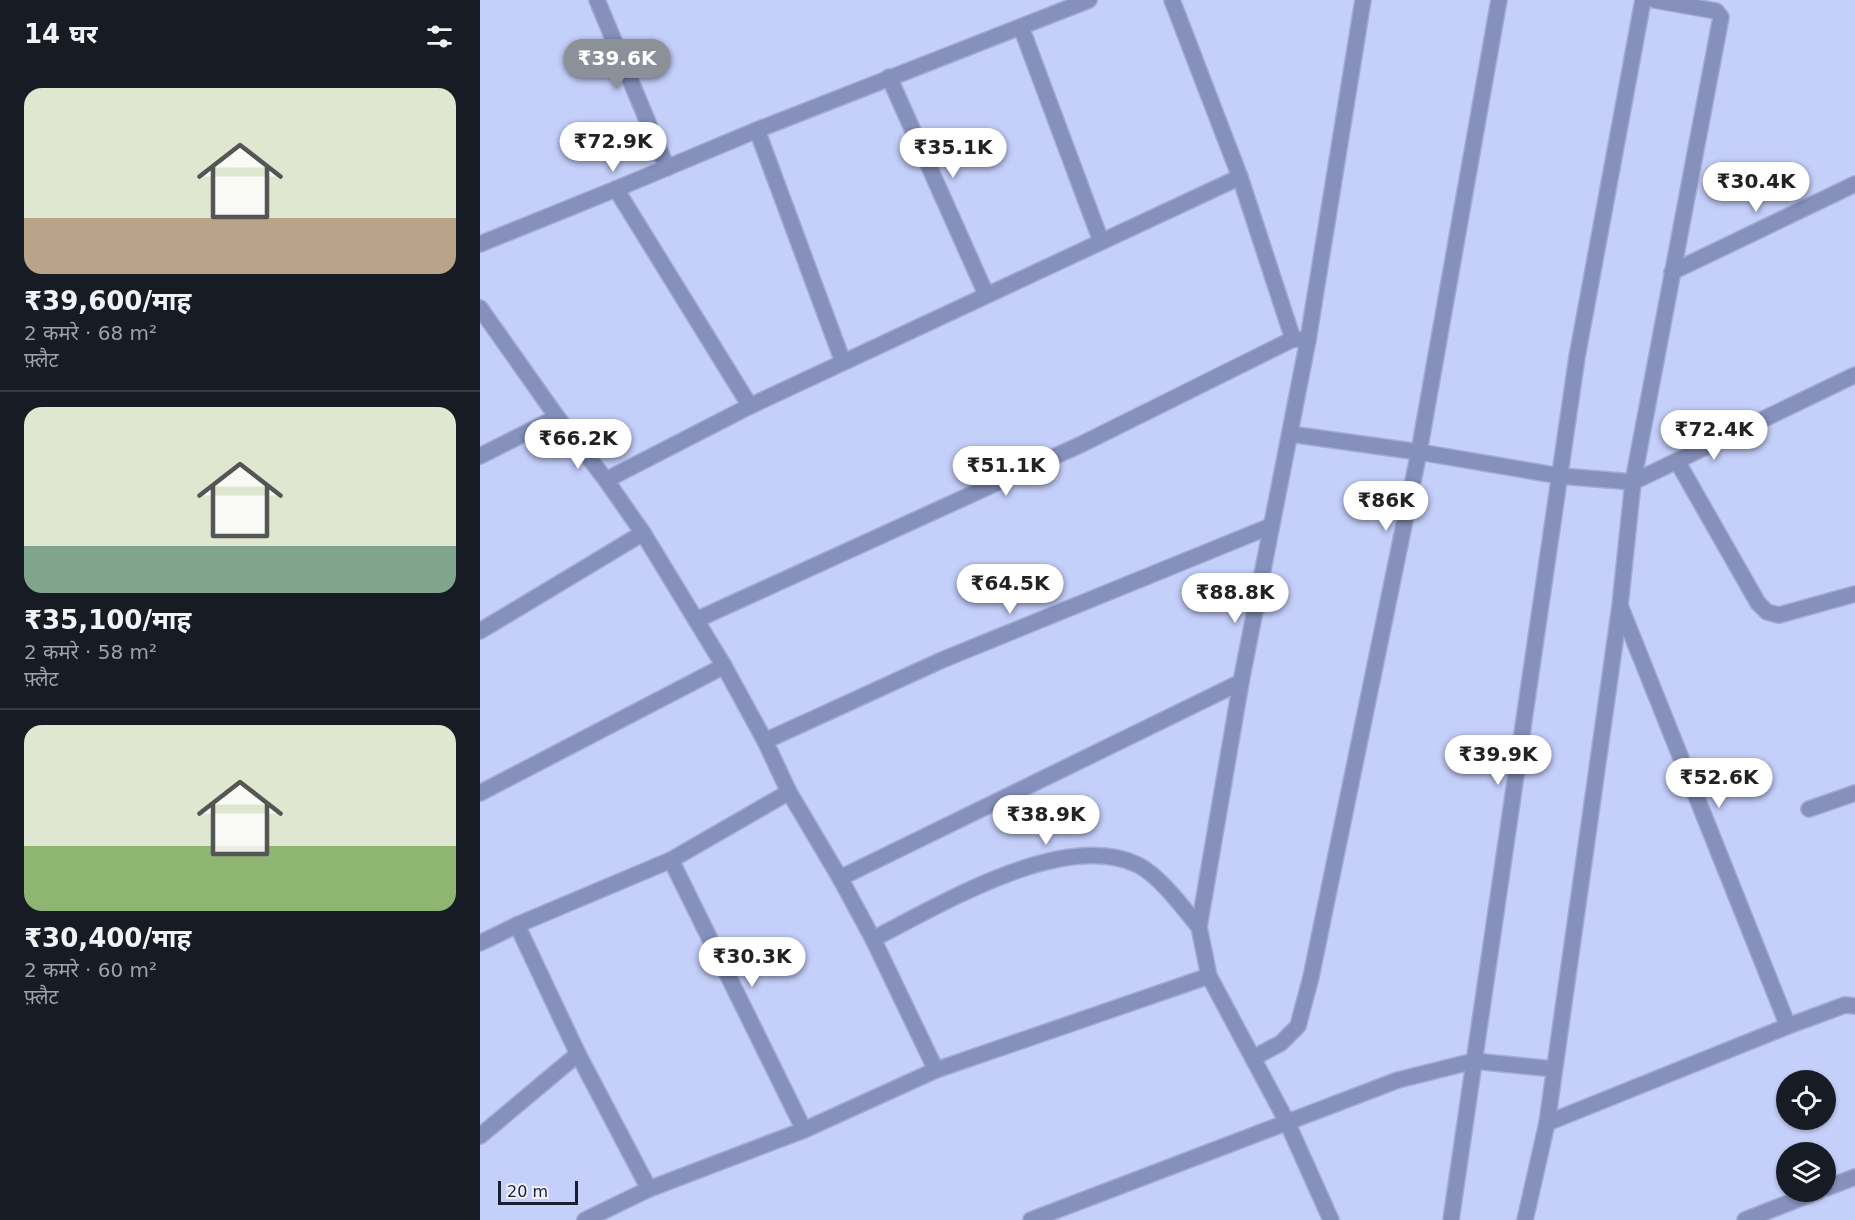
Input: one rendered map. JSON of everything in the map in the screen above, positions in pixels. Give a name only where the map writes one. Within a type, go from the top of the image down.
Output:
[{"type":"street","points":[[597,0],[667,168]]},
{"type":"street","points":[[480,244],[888,77],[1089,0]]},
{"type":"street","points":[[1172,0],[1300,340]]},
{"type":"street","points":[[1331,1220],[1287,1122],[1209,976],[1199,927],[1241,682],[1290,434],[1300,340],[1364,0]]},
{"type":"street","points":[[1253,1058],[1281,1043],[1298,1026],[1311,977],[1419,452],[1499,0]]},
{"type":"street","points":[[1451,1220],[1577,357],[1643,0]]},
{"type":"street","points":[[1525,1220],[1547,1123],[1620,606],[1633,482],[1720,17],[1716,11],[1654,0]]},
{"type":"street","points":[[1020,27],[1101,240]]},
{"type":"street","points":[[888,77],[986,294]]},
{"type":"street","points":[[757,130],[843,362]]},
{"type":"street","points":[[606,480],[750,406],[1240,177]]},
{"type":"street","points":[[1672,272],[1855,184]]},
{"type":"street","points":[[616,189],[750,406]]},
{"type":"street","points":[[480,308],[643,533],[724,666],[765,741],[789,792],[873,939],[936,1070]]},
{"type":"street","points":[[696,620],[1082,444],[1300,340]]},
{"type":"street","points":[[1290,434],[1419,452],[1560,476],[1633,482],[1855,375]]},
{"type":"street","points":[[480,456],[557,417]]},
{"type":"street","points":[[1677,461],[1758,603],[1767,612],[1779,615],[1855,594]]},
{"type":"street","points":[[765,741],[942,660],[1271,526]]},
{"type":"street","points":[[480,631],[643,533]]},
{"type":"street","points":[[1620,606],[1788,1026]]},
{"type":"street","points":[[480,793],[724,666]]},
{"type":"street","points":[[840,878],[1241,682]]},
{"type":"street","points":[[480,943],[671,860],[789,792]]},
{"type":"street","points":[[1809,808],[1855,793]]},
{"type":"street","points":[[873,939],[964,893],[1015,872],[1070,856],[1105,855],[1139,866],[1171,893],[1199,927]]},
{"type":"street","points":[[671,860],[804,1131]]},
{"type":"street","points":[[517,925],[578,1054],[649,1189]]},
{"type":"street","points":[[585,1220],[649,1189],[804,1131],[936,1070],[1209,976]]},
{"type":"street","points":[[1547,1123],[1788,1026],[1845,1005],[1855,1006]]},
{"type":"street","points":[[480,1136],[578,1054]]},
{"type":"street","points":[[1031,1220],[1398,1080],[1474,1061],[1554,1069]]},
{"type":"street","points":[[1836,1184],[1855,1177]]},
{"type":"street","points":[[1745,1220],[1791,1202]]}]
